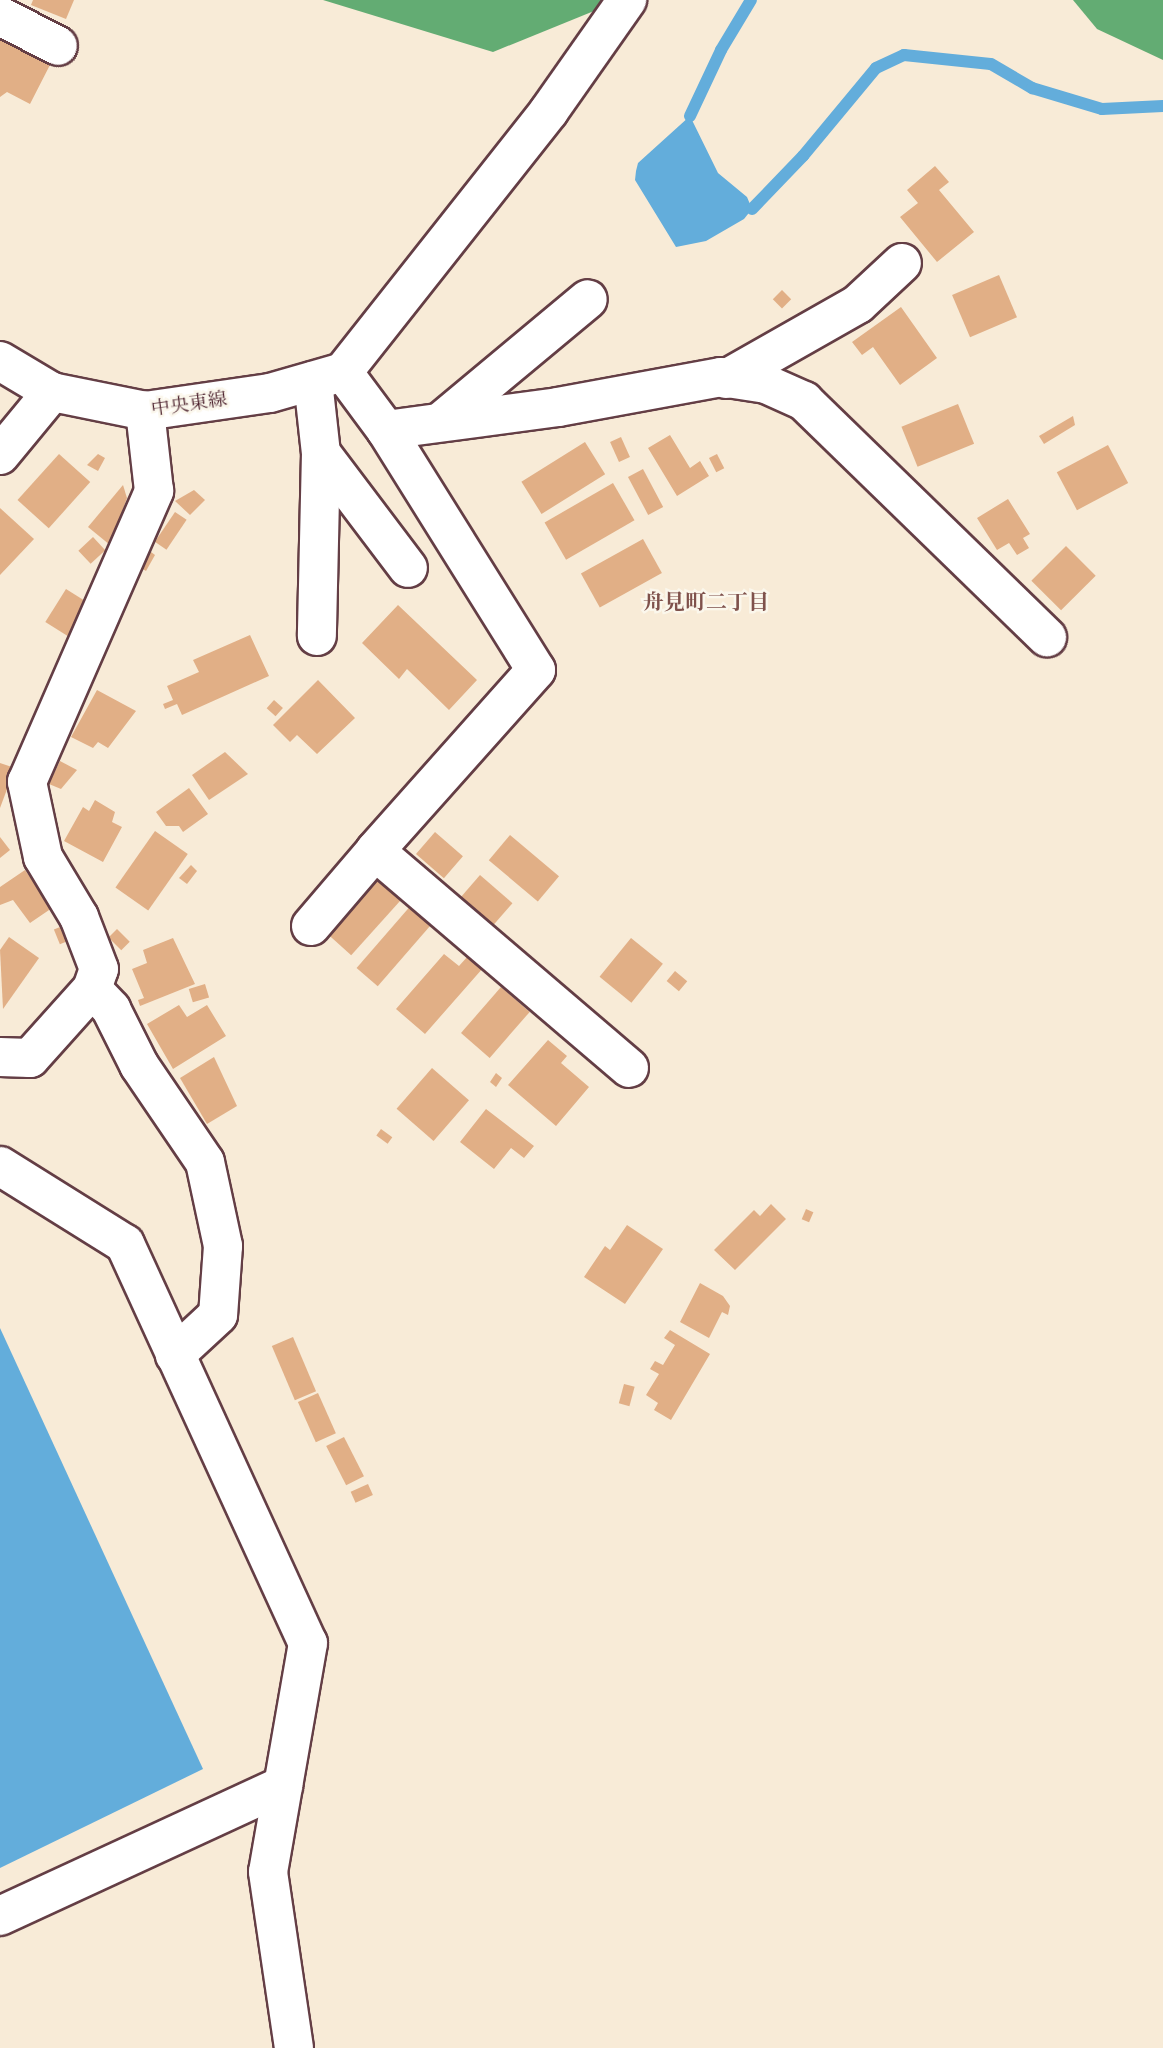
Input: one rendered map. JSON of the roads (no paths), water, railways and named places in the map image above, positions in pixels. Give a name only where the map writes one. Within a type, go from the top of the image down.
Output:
[{"type":"street","points":[[317,636],[321,453],[328,376],[549,111],[627,0]]},
{"type":"street","points":[[0,16],[58,46]]},
{"type":"street","points":[[726,379],[859,304],[902,263]]},
{"type":"street","points":[[444,419],[588,299]]},
{"type":"street","name":"中央東線","points":[[0,361],[52,392],[145,411],[270,393],[328,376]]},
{"type":"street","points":[[311,926],[536,670],[386,430],[328,376]]},
{"type":"street","points":[[386,430],[444,419],[558,407],[726,379],[766,384],[804,401],[1047,637]]},
{"type":"street","points":[[0,454],[52,392]]},
{"type":"street","points":[[0,1057],[30,1058],[92,989],[99,969],[79,917],[43,857],[27,782],[154,491],[145,411]]},
{"type":"street","points":[[321,453],[408,568]]},
{"type":"street","points":[[375,851],[629,1068]]},
{"type":"street","points":[[92,989],[111,1009],[139,1065],[205,1162],[223,1246],[218,1315],[175,1355]]},
{"type":"street","points":[[0,1166],[125,1244],[308,1643],[268,1872],[294,2048]]},
{"type":"street","points":[[0,1916],[283,1786]]},
{"type":"water","points":[[690,116],[718,173],[747,197],[752,209],[744,219],[706,241],[676,247],[635,180],[638,163]]},
{"type":"water","points":[[0,1328],[203,1769],[0,1868]]},
{"type":"waterway","points":[[690,116],[721,50],[751,0]]},
{"type":"waterway","points":[[752,209],[803,156],[876,68],[904,55],[991,64],[1032,88],[1102,109],[1163,106]]},
{"type":"district","name":"舟見町二丁目","points":[[706,602]]}]
